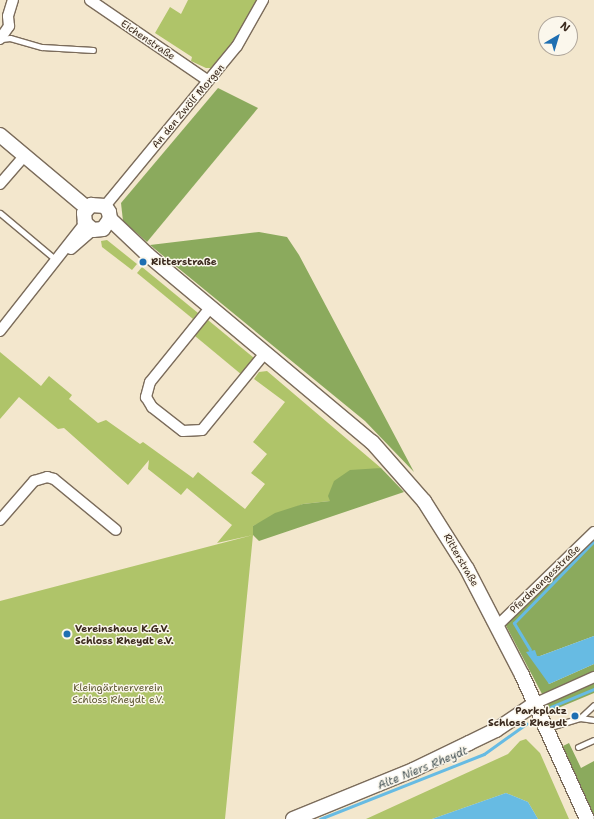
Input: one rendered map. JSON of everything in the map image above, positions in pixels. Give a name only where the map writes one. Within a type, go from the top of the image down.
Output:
[{"type":"main road","points":[[0,135],[87,208]]},
{"type":"main road","points":[[98,225],[84,212],[87,208],[95,204],[105,206]]},
{"type":"main road","name":"Ritterstraße","points":[[105,206],[109,212],[98,225],[148,256],[361,432],[405,477],[440,524],[497,626],[532,705],[547,728],[586,819]]},
{"type":"main road","points":[[293,819],[413,770],[496,730],[532,705]]},
{"type":"street","points":[[0,39],[9,26],[8,16],[13,0]]},
{"type":"street","name":"Eichenstraße","points":[[90,0],[206,80]]},
{"type":"street","name":"An den Zwölf Morgen","points":[[105,206],[206,80],[238,46],[264,0]]},
{"type":"street","points":[[0,184],[24,156]]},
{"type":"street","points":[[0,331],[58,261],[98,225]]},
{"type":"street","points":[[210,308],[150,382],[146,397],[152,407],[183,431],[202,430],[265,353]]},
{"type":"street","points":[[0,520],[34,481],[46,477],[54,479],[116,530]]},
{"type":"street","name":"Pferdmengesstraße","points":[[497,626],[594,532]]},
{"type":"street","points":[[532,705],[594,677]]},
{"type":"lane","points":[[0,39],[10,38],[42,47],[93,50]]},
{"type":"lane","points":[[0,213],[58,261]]},
{"type":"lane","points":[[580,718],[594,705]]},
{"type":"lane","points":[[547,728],[580,718],[594,720]]},
{"type":"lane","points":[[578,746],[594,740]]},
{"type":"green space","points":[[188,0],[260,0],[241,35],[213,68],[206,68],[191,61],[192,57],[155,33],[170,7],[181,14]]},
{"type":"green space","points":[[218,88],[258,108],[147,242],[123,221],[121,203]]},
{"type":"green space","points":[[259,232],[287,237],[299,255],[414,472],[365,421],[150,245]]},
{"type":"green space","points":[[107,240],[137,264],[132,270],[102,247],[101,241]]},
{"type":"green space","points":[[142,267],[198,313],[193,319],[137,273]]},
{"type":"green space","points":[[208,320],[254,358],[242,375],[195,336]]},
{"type":"green space","points":[[0,352],[41,386],[49,376],[72,395],[69,399],[98,423],[106,420],[140,444],[143,442],[193,478],[198,472],[245,509],[265,484],[251,473],[267,454],[253,442],[285,402],[254,379],[259,372],[267,371],[381,468],[374,470],[330,501],[303,504],[253,526],[253,535],[217,543],[232,525],[187,488],[181,495],[148,469],[149,460],[128,485],[64,428],[58,429],[19,397],[0,419]]},
{"type":"green space","points":[[381,468],[404,492],[259,541],[253,535],[253,526],[275,513],[303,504],[330,501],[328,496],[334,481],[350,470]]},
{"type":"green space","points":[[594,532],[594,636],[537,656],[549,684],[594,664],[594,693],[551,711],[503,620]]},
{"type":"green space","name":"Kleingärtnerverein Schloss Rheydt e.V.","points":[[253,535],[225,819],[0,819],[0,601]]},
{"type":"green space","points":[[526,739],[540,753],[569,819],[538,819],[528,802],[506,793],[432,819],[366,819],[508,754],[520,741]]},
{"type":"green space","points":[[569,743],[581,768],[594,761],[594,818],[563,746]]},
{"type":"water","points":[[594,636],[594,664],[549,684],[526,652],[535,650],[537,656],[540,656]]},
{"type":"water","points":[[506,793],[528,802],[538,819],[432,819]]},
{"type":"waterway","points":[[530,650],[514,623],[594,541]]},
{"type":"waterway","name":"Alte Niers Rheydt","points":[[551,707],[594,689]]},
{"type":"waterway","name":"Alte Niers Rheydt","points":[[320,819],[484,754],[526,724]]},
{"type":"place","name":"Ritterstraße","points":[[143,262]]},
{"type":"place","name":"Vereinshaus K.G.V. Schloss Rheydt e.V.","points":[[67,634]]},
{"type":"place","name":"Parkplatz Schloss Rheydt","points":[[575,716]]}]
